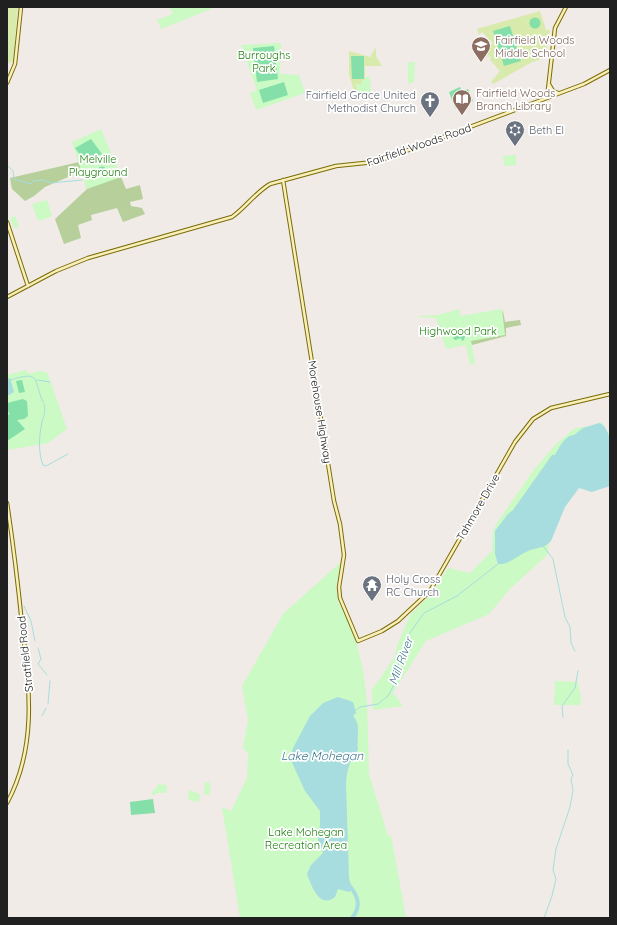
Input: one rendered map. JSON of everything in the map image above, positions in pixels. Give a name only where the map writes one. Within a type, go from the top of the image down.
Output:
[{"type":"main road","points":[[7,84],[15,64],[21,7]]},
{"type":"main road","points":[[544,98],[548,84],[555,28],[566,7]]},
{"type":"main road","name":"Fairfield Woods Road","points":[[7,297],[67,266],[106,252],[216,223],[232,217],[244,208],[262,189],[283,180],[336,166],[374,162],[499,117],[544,98],[584,84],[610,70]]},
{"type":"main road","points":[[548,84],[553,91],[558,93]]},
{"type":"main road","name":"Morehouse Highway","points":[[283,180],[334,501],[340,524],[344,555],[339,587],[340,598],[358,641]]},
{"type":"main road","points":[[7,222],[28,286]]},
{"type":"main road","name":"Tahmore Drive","points":[[358,641],[382,631],[398,621],[430,591],[515,442],[533,419],[551,408],[610,394]]},
{"type":"main road","name":"Stratfield Road","points":[[7,503],[17,575],[30,702],[21,770],[17,784],[7,803]]},
{"type":"green space","points":[[7,7],[18,7],[13,61],[7,64]]},
{"type":"green space","points":[[170,7],[211,7],[211,9],[161,29],[157,20],[173,14]]},
{"type":"green space","points":[[540,11],[546,30],[550,30],[545,58],[532,62],[493,84],[491,82],[500,71],[490,60],[491,58],[488,55],[483,60],[479,57],[493,43],[482,32],[479,35],[477,29]]},
{"type":"green space","points":[[533,18],[537,18],[539,19],[539,27],[533,28],[530,25],[530,21]]},
{"type":"green space","points":[[510,26],[521,61],[504,66],[493,31]]},
{"type":"green space","name":"Burroughs Park","points":[[281,43],[280,74],[299,75],[305,93],[256,110],[250,93],[257,90],[241,45]]},
{"type":"green space","points":[[274,46],[278,79],[257,82],[253,48]]},
{"type":"green space","points":[[376,47],[376,56],[382,66],[365,66],[365,79],[363,84],[355,84],[360,92],[354,91],[349,74],[349,51],[370,57]]},
{"type":"green space","points":[[351,56],[364,56],[364,79],[352,79]]},
{"type":"green space","points":[[408,62],[415,62],[414,82],[408,84]]},
{"type":"green space","points":[[366,77],[370,77],[371,95],[360,95],[355,84],[362,84],[362,80],[365,80]]},
{"type":"green space","points":[[284,82],[288,95],[263,103],[259,90]]},
{"type":"green space","points":[[460,87],[462,91],[468,89],[473,101],[455,108],[449,92]]},
{"type":"green space","name":"Melville Playground","points":[[101,129],[121,177],[87,189],[72,142]]},
{"type":"green space","points":[[91,139],[102,154],[91,158],[77,152],[75,148]]},
{"type":"green space","points":[[516,155],[516,165],[504,166],[503,156]]},
{"type":"green space","points":[[79,162],[87,185],[121,177],[126,189],[140,185],[143,199],[130,202],[131,206],[142,208],[145,214],[123,222],[117,208],[91,215],[92,220],[78,225],[81,238],[64,244],[55,219],[87,189],[82,171],[45,187],[25,201],[12,189],[10,178]]},
{"type":"green space","points":[[102,166],[107,171],[102,176],[97,171]]},
{"type":"green space","points":[[47,200],[52,216],[40,221],[37,219],[32,204]]},
{"type":"green space","points":[[15,216],[19,227],[14,228],[10,218]]},
{"type":"green space","name":"Highwood Park","points":[[459,309],[460,316],[502,309],[505,335],[471,341],[475,364],[470,365],[466,345],[446,349],[436,318],[418,317],[438,315]]},
{"type":"green space","points":[[503,311],[505,322],[520,320],[521,325],[506,328],[506,336],[472,345],[469,337]]},
{"type":"green space","points":[[456,330],[461,330],[462,336],[465,336],[464,340],[462,341],[461,338],[455,340],[453,338]]},
{"type":"green space","points":[[26,370],[29,374],[39,371],[47,372],[67,429],[48,443],[7,450],[7,375]]},
{"type":"green space","points":[[22,380],[25,392],[19,393],[16,381]]},
{"type":"green space","points":[[23,399],[27,401],[28,416],[24,419],[17,420],[25,429],[7,441],[7,414],[10,415],[7,409],[7,403]]},
{"type":"green space","points":[[600,422],[604,425],[606,432],[610,434],[610,479],[575,483],[549,540],[548,553],[546,556],[510,589],[489,614],[426,641],[392,694],[395,695],[403,706],[373,710],[372,689],[395,656],[397,646],[410,615],[432,593],[448,568],[470,573],[492,551],[493,531],[497,523],[533,471],[555,445],[575,428],[591,426]]},
{"type":"green space","name":"Lake Mohegan Recreation Area","points":[[341,562],[336,587],[338,600],[356,640],[363,671],[367,701],[369,774],[388,836],[391,835],[406,918],[240,918],[222,807],[231,811],[247,778],[248,753],[243,748],[248,720],[242,686],[283,614]]},
{"type":"green space","points":[[555,681],[578,682],[581,699],[580,705],[554,705]]},
{"type":"green space","points":[[205,782],[209,782],[211,789],[209,795],[204,794]]},
{"type":"green space","points":[[158,784],[167,785],[166,793],[156,793],[156,795],[152,795],[153,790],[156,789]]},
{"type":"green space","points":[[189,790],[200,794],[199,802],[188,800]]},
{"type":"green space","points":[[153,799],[155,813],[131,815],[130,802]]},
{"type":"water","points":[[10,378],[14,392],[7,396],[7,379]]},
{"type":"water","points":[[599,423],[608,433],[610,441],[610,486],[592,492],[579,488],[565,507],[551,541],[548,544],[528,551],[506,563],[498,564],[495,554],[495,531],[513,510],[552,455],[555,455],[565,439],[574,435],[583,428]]},
{"type":"water","name":"Lake Mohegan","points":[[338,697],[353,702],[356,713],[353,716],[356,720],[358,728],[358,750],[349,765],[346,783],[349,878],[352,889],[349,892],[338,889],[335,897],[329,900],[324,900],[316,894],[307,874],[311,865],[323,853],[318,840],[320,811],[305,791],[290,758],[293,748],[310,716],[323,703]]},
{"type":"waterway","points":[[7,165],[13,171],[14,179],[31,184],[33,181],[43,180],[51,183],[82,180]]},
{"type":"waterway","points":[[10,380],[27,376],[32,377],[37,383],[43,402]]},
{"type":"waterway","points":[[37,380],[50,382]]},
{"type":"waterway","points":[[44,404],[45,411],[40,438],[40,455],[43,465],[46,466],[68,454]]},
{"type":"waterway","points":[[543,546],[553,559],[565,617],[570,627],[571,643],[575,651]]},
{"type":"waterway","name":"Mill River","points":[[354,711],[360,707],[378,704],[388,696],[394,685],[395,674],[410,633],[424,613],[457,596],[498,564]]},
{"type":"waterway","points":[[24,606],[31,621],[35,641]]},
{"type":"waterway","points":[[38,648],[41,659],[38,664],[47,675]]},
{"type":"waterway","points":[[563,717],[562,706],[575,688],[578,671]]},
{"type":"waterway","points":[[48,704],[50,681]]},
{"type":"waterway","points":[[42,716],[46,708]]},
{"type":"waterway","points":[[544,918],[556,879],[553,870],[556,849],[570,807],[573,790],[571,779],[573,775],[568,764],[568,750]]},
{"type":"waterway","name":"Mill River","points":[[349,885],[355,893],[358,901],[357,909],[352,918]]},
{"type":"place","name":"Fairfield Woods Middle School","points":[[481,63]]},
{"type":"place","name":"Fairfield Woods Branch Library","points":[[462,116]]},
{"type":"place","name":"Fairfield Grace United Methodist Church","points":[[430,118]]},
{"type":"place","name":"Beth El","points":[[515,147]]},
{"type":"place","name":"Holy Cross RC Church","points":[[372,602]]}]
